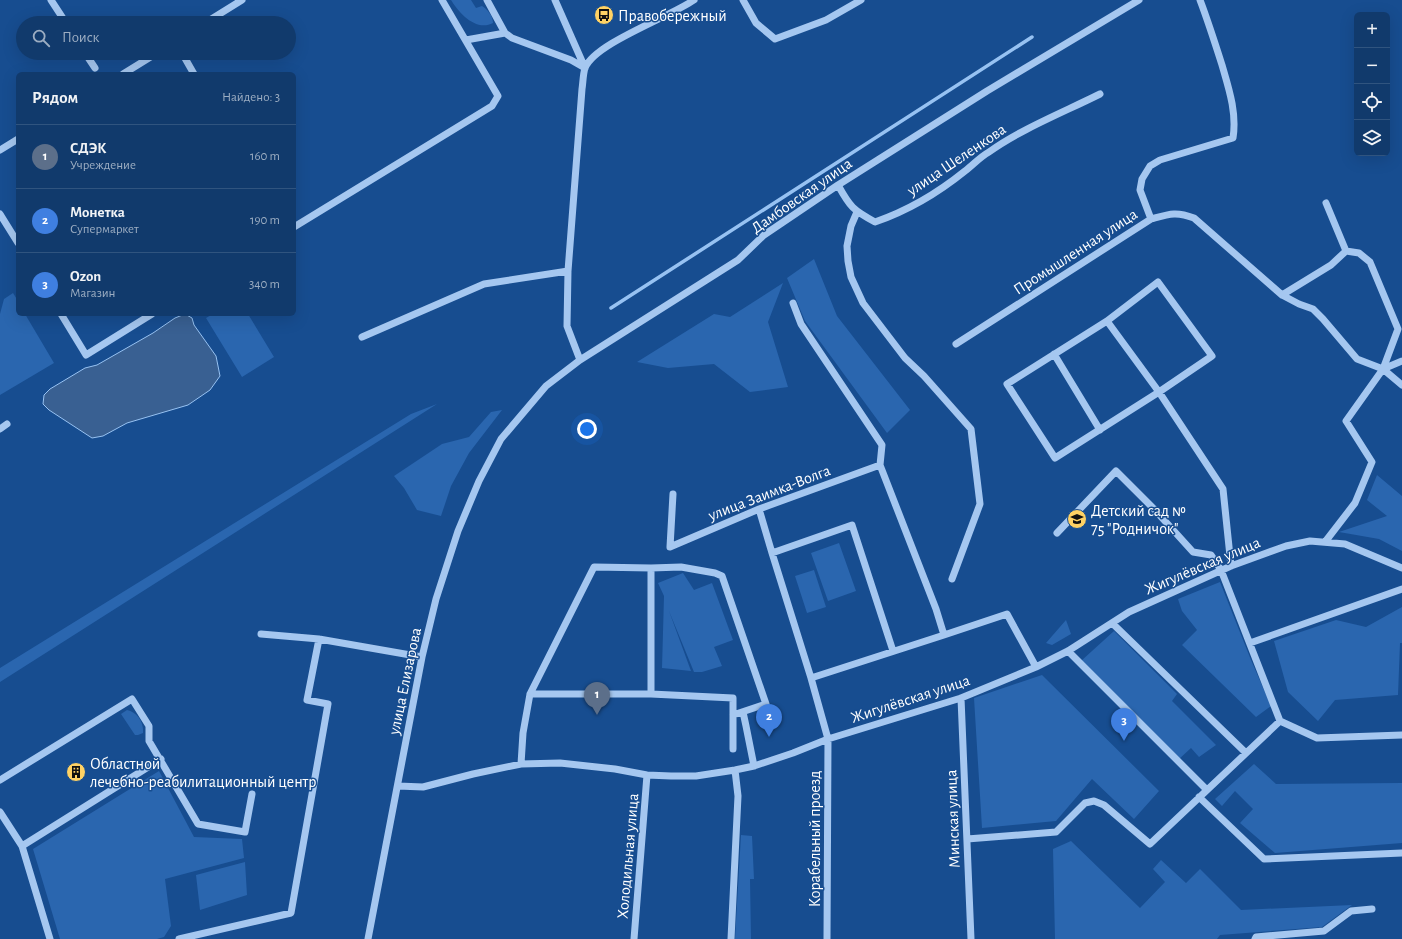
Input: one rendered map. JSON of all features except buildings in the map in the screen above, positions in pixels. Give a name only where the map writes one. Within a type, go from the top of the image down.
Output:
[{"type":"street","points":[[51,0],[61,16]]},
{"type":"street","points":[[216,16],[242,0]]},
{"type":"street","points":[[296,226],[492,106],[498,96],[442,0]]},
{"type":"street","points":[[487,0],[505,32],[512,38],[571,60],[585,68]]},
{"type":"street","points":[[555,0],[585,68],[568,271],[567,326],[580,360]]},
{"type":"street","points":[[585,68],[595,54],[609,44],[694,0]]},
{"type":"street","points":[[743,0],[756,23],[775,39],[826,20],[861,0]]},
{"type":"street","name":"Промышленная улица","points":[[956,344],[1151,219],[1140,190],[1142,178],[1150,166],[1160,160],[1233,138],[1235,126],[1233,106],[1210,25],[1200,0]]},
{"type":"street","name":"Дамбовская улица","points":[[501,439],[546,386],[580,360],[738,260],[764,235],[838,185],[987,91],[1138,1]]},
{"type":"street","points":[[466,40],[505,32]]},
{"type":"street","points":[[90,60],[95,68]]},
{"type":"street","points":[[126,72],[146,60]]},
{"type":"street","points":[[186,60],[193,72]]},
{"type":"street","name":"улица Шеленкова","points":[[838,185],[848,203],[857,212],[875,222],[896,215],[952,181],[989,152],[1022,133],[1100,94]]},
{"type":"street","points":[[0,150],[16,140]]},
{"type":"street","points":[[1326,203],[1346,251]]},
{"type":"street","points":[[857,212],[851,226],[847,246],[851,277],[863,303],[905,358],[924,376],[971,429],[980,504],[952,579]]},
{"type":"street","points":[[1151,219],[1169,214],[1182,213],[1194,218],[1282,295],[1299,304],[1313,309],[1324,318],[1357,359],[1383,369],[1402,385]]},
{"type":"street","points":[[0,214],[16,240]]},
{"type":"street","points":[[1282,295],[1331,265],[1346,251]]},
{"type":"street","points":[[1325,542],[1355,502],[1372,462],[1346,421],[1383,369],[1398,329],[1370,262],[1359,253],[1346,251]]},
{"type":"street","points":[[362,337],[484,284],[568,271]]},
{"type":"street","points":[[1158,282],[1212,356],[1159,392],[1055,458],[1007,384],[1107,320],[1158,282]]},
{"type":"street","points":[[793,303],[801,324],[882,445],[880,465],[936,608],[944,635]]},
{"type":"street","points":[[62,316],[86,355],[149,316]]},
{"type":"street","points":[[1107,320],[1159,392],[1223,489],[1231,566]]},
{"type":"street","points":[[1054,354],[1100,430]]},
{"type":"street","points":[[1383,369],[1402,361]]},
{"type":"street","points":[[0,429],[7,424]]},
{"type":"street","name":"улица Елизарова","points":[[368,939],[422,657],[436,599],[458,531],[479,481],[501,439]]},
{"type":"street","name":"улица Заимка-Волга","points":[[673,494],[670,547],[759,509],[880,465]]},
{"type":"street","points":[[1056,533],[1116,471],[1154,509],[1193,552],[1211,555],[1221,570],[1280,721],[1317,738],[1402,736]]},
{"type":"street","name":"Корабельный проезд","points":[[759,509],[811,678],[828,740],[827,939]]},
{"type":"street","points":[[772,553],[852,525],[893,651]]},
{"type":"street","name":"Жигулёвская улица","points":[[398,786],[423,787],[473,774],[521,764],[560,763],[615,769],[648,775],[696,776],[754,766],[828,740],[961,698],[1036,667],[1068,651],[1129,612],[1221,570],[1286,546],[1310,541],[1344,544],[1402,568]]},
{"type":"street","points":[[521,764],[523,733],[530,694],[594,567],[681,567],[715,573],[722,576],[766,704],[733,715]]},
{"type":"street","points":[[651,568],[651,694]]},
{"type":"street","points":[[1250,643],[1402,589]]},
{"type":"street","points":[[811,678],[1007,614],[1036,667]]},
{"type":"street","points":[[1112,623],[1246,752]]},
{"type":"street","points":[[261,634],[319,639],[422,657]]},
{"type":"street","points":[[179,939],[291,912],[328,704],[307,700],[319,639]]},
{"type":"street","points":[[1068,651],[1206,790]]},
{"type":"street","points":[[530,694],[651,694],[733,698],[733,749]]},
{"type":"street","points":[[0,780],[132,698],[149,726],[148,741],[161,759],[198,824],[245,832],[252,794]]},
{"type":"street","name":"Минская улица","points":[[961,698],[971,939]]},
{"type":"street","points":[[743,712],[754,766]]},
{"type":"street","points":[[967,839],[1056,832],[1085,803],[1094,801],[1104,804],[1150,844],[1280,721]]},
{"type":"street","points":[[22,846],[161,759]]},
{"type":"street","points":[[731,939],[738,796],[735,770]]},
{"type":"street","name":"Холодильная улица","points":[[634,939],[648,775]]},
{"type":"street","points":[[1200,797],[1264,859],[1402,854]]},
{"type":"street","points":[[0,812],[22,846],[50,939]]},
{"type":"street","points":[[1255,939],[1256,936],[1324,931],[1351,911],[1372,909]]},
{"type":"shaded area","points":[[451,0],[471,0],[476,8],[482,6],[490,13],[493,23],[480,25],[474,23],[463,15]]},
{"type":"shaded area","points":[[814,259],[837,316],[910,410],[887,433],[805,321],[787,278]]},
{"type":"shaded area","points":[[783,283],[768,322],[788,387],[750,392],[714,364],[668,368],[637,362],[714,314],[730,317]]},
{"type":"shaded area","points":[[13,293],[16,298],[16,316],[26,316],[54,363],[0,395],[0,314],[4,299]]},
{"type":"shaded area","points":[[180,316],[188,316],[192,318],[194,325],[216,356],[220,376],[210,390],[188,405],[127,423],[103,436],[92,438],[49,410],[43,404],[44,395],[50,389],[85,368],[97,365],[153,333]]},
{"type":"shaded area","points":[[210,316],[249,316],[274,357],[242,377],[206,318]]},
{"type":"shaded area","points":[[437,404],[0,682],[0,668],[411,414]]},
{"type":"shaded area","points":[[502,410],[469,453],[451,486],[441,516],[417,510],[404,488],[394,476],[442,444],[469,437],[491,412]]},
{"type":"shaded area","points":[[1377,475],[1402,496],[1402,551],[1379,539],[1339,532],[1387,516],[1367,500]]},
{"type":"shaded area","points":[[839,543],[856,591],[828,601],[811,553]]},
{"type":"shaded area","points":[[814,570],[826,607],[807,613],[795,576]]},
{"type":"shaded area","points":[[683,573],[694,590],[712,583],[733,640],[714,647],[722,666],[702,672],[694,672],[669,611],[691,671],[662,668],[664,596],[658,583]]},
{"type":"shaded area","points":[[1220,582],[1271,706],[1256,717],[1182,645],[1197,630],[1182,611],[1178,599]]},
{"type":"shaded area","points":[[1402,607],[1402,643],[1400,643],[1398,695],[1335,700],[1318,721],[1288,692],[1274,641],[1336,620],[1366,627]]},
{"type":"shaded area","points":[[1066,620],[1071,634],[1052,645],[1046,643]]},
{"type":"shaded area","points":[[1114,631],[1177,694],[1172,701],[1216,745],[1199,757],[1191,748],[1178,760],[1081,661]]},
{"type":"shaded area","points":[[1042,675],[1159,791],[1134,819],[1092,779],[1056,821],[982,828],[974,698]]},
{"type":"shaded area","points":[[127,710],[137,715],[141,721],[143,733],[135,735],[121,714]]},
{"type":"shaded area","points":[[1254,764],[1276,784],[1402,783],[1402,843],[1275,853],[1240,823],[1253,809],[1235,791],[1222,806],[1215,799]]},
{"type":"shaded area","points":[[159,771],[194,837],[242,839],[244,858],[165,879],[171,926],[164,937],[157,939],[60,939],[33,849]]},
{"type":"shaded area","points":[[741,835],[752,836],[754,879],[750,879],[751,939],[735,939]]},
{"type":"shaded area","points":[[1071,841],[1140,908],[1165,882],[1153,869],[1161,860],[1186,883],[1200,869],[1241,910],[1352,905],[1322,927],[1220,935],[1217,939],[1055,939],[1053,849]]},
{"type":"shaded area","points":[[245,862],[247,895],[200,910],[196,875]]},
{"type":"waterway","points":[[611,308],[1032,37]]},
{"type":"place","name":"Правобережный","points":[[604,15]]},
{"type":"place","name":"Детский сад № 75 \"Родничок\"","points":[[1077,519]]},
{"type":"place","name":"СДЭК","points":[[597,715]]},
{"type":"place","name":"Монетка","points":[[769,737]]},
{"type":"place","name":"Ozon","points":[[1124,741]]},
{"type":"place","name":"Областной лечебно-реабилитационный центр","points":[[76,772]]}]
